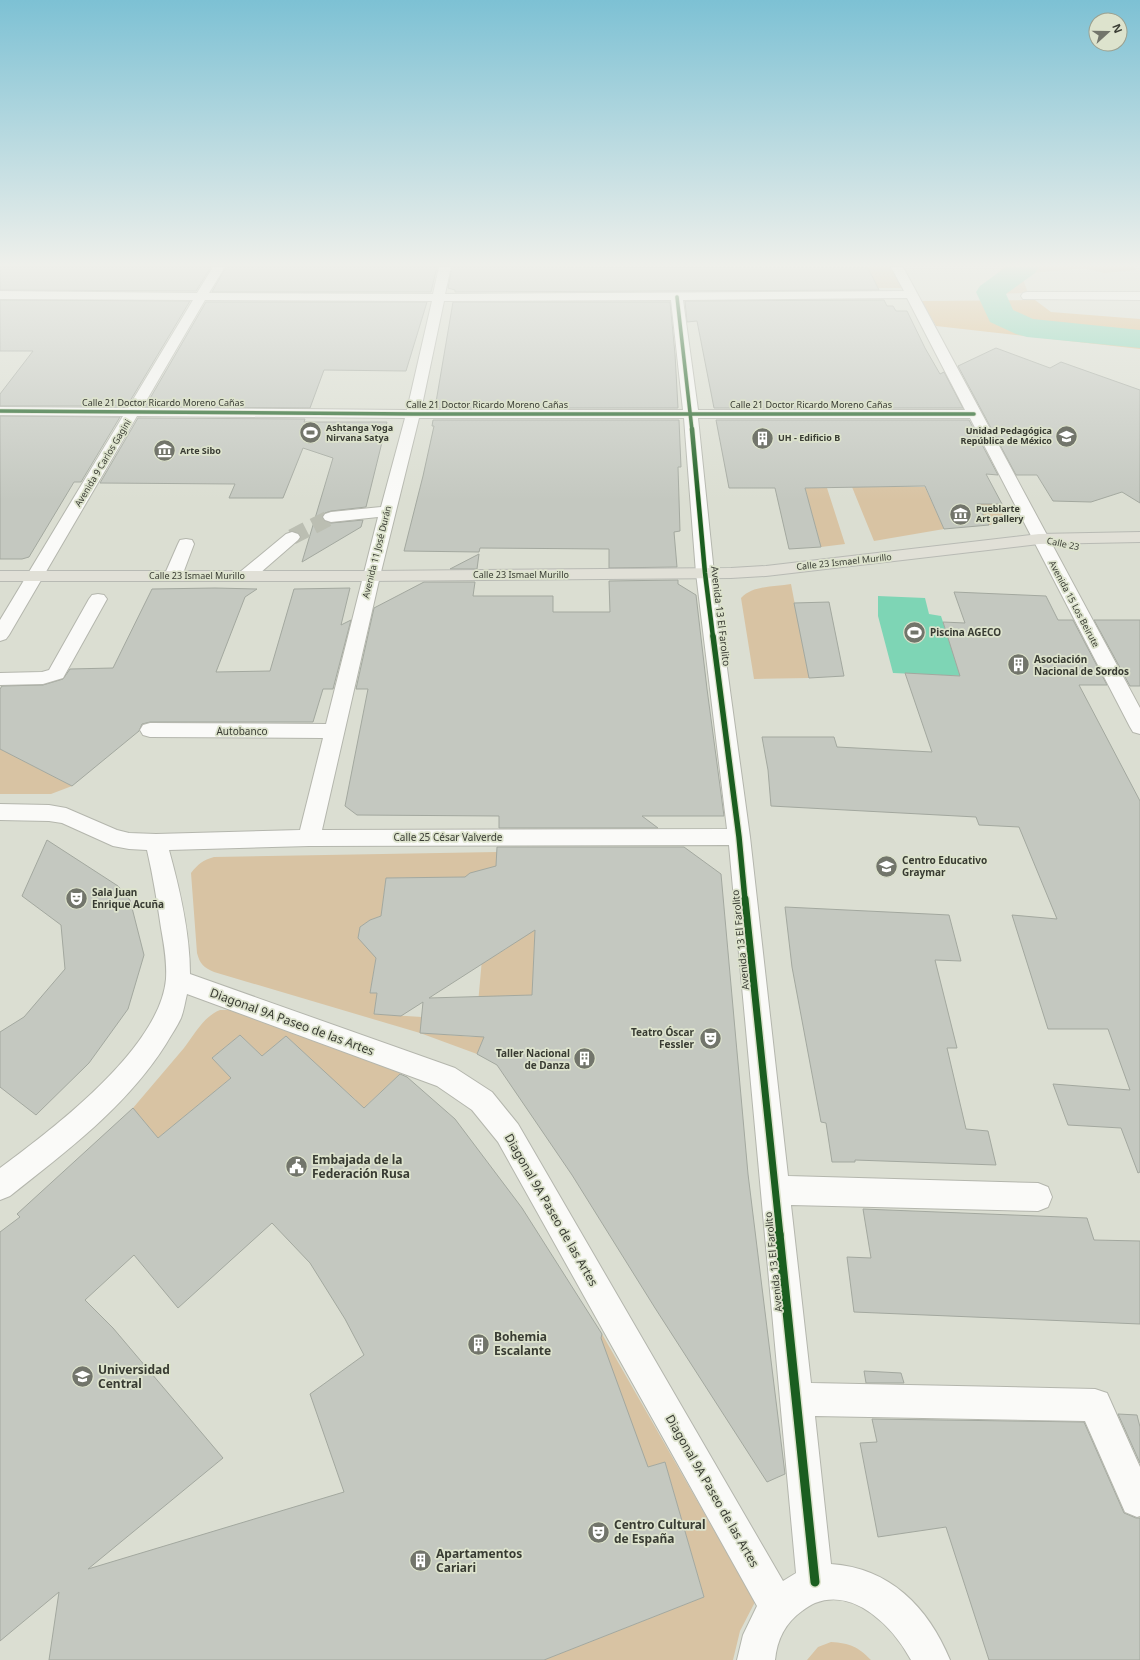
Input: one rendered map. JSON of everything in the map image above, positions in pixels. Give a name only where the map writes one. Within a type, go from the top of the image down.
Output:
[{"type":"main road","name":"Calle 23","points":[[1039,539],[1140,537]]},
{"type":"main road","name":"Calle 23 Ismael Murillo","points":[[0,576],[705,574],[774,570],[1039,539]]},
{"type":"main road","name":"Calle 23","points":[[1039,539],[1086,549],[1140,553]]},
{"type":"street","name":"Avenida 9 Carlos Gagini","points":[[0,635],[34,575],[173,344]]},
{"type":"street","name":"Avenida 11 José Durán","points":[[309,838],[333,731],[413,414],[429,344]]},
{"type":"street","name":"Avenida 13 El Farolito","points":[[683,344],[691,414],[705,574],[739,837],[815,1582]]},
{"type":"street","name":"Avenida 15 Los Beirute","points":[[937,344],[1140,727]]},
{"type":"street","name":"Calle 21 Doctor Ricardo Moreno Cañas","points":[[0,411],[413,414],[974,414]]},
{"type":"street","points":[[331,517],[388,511]]},
{"type":"street","points":[[246,576],[292,537]]},
{"type":"street","points":[[173,576],[186,544]]},
{"type":"street","points":[[0,679],[43,678],[56,674],[98,599]]},
{"type":"street","name":"Autobanco","points":[[150,730],[333,731]]},
{"type":"street","name":"Calle 25 César Valverde","points":[[0,812],[49,813],[66,816],[113,838],[129,841],[156,842],[309,838],[739,837]]},
{"type":"street","points":[[0,1186],[60,1140],[105,1098],[142,1058],[169,1016],[178,980],[178,957],[167,890],[156,842]]},
{"type":"street","name":"Diagonal 9A Paseo de las Artes","points":[[178,980],[446,1077],[482,1101],[508,1133],[778,1607]]},
{"type":"street","points":[[775,1191],[807,1190],[1038,1197]]},
{"type":"street","points":[[797,1399],[1096,1405],[1137,1500]]},
{"type":"street","points":[[756,1660],[764,1628],[778,1607],[795,1591],[815,1582],[839,1581],[864,1587],[887,1601],[908,1621],[926,1648],[931,1660]]},
{"type":"shaded area","points":[[1100,344],[1140,344],[1140,349]]},
{"type":"shaded area","points":[[852,487],[925,487],[944,529],[874,541]]},
{"type":"shaded area","points":[[805,488],[827,488],[845,544],[821,547]]},
{"type":"shaded area","points":[[977,504],[1002,504],[1011,521],[989,525]]},
{"type":"shaded area","points":[[791,584],[809,678],[754,679],[741,598],[752,591],[764,587]]},
{"type":"shaded area","name":"Piscina AGECO","points":[[878,596],[925,598],[929,614],[941,616],[961,676],[893,673],[878,616]]},
{"type":"shaded area","points":[[0,749],[72,786],[51,794],[0,794]]},
{"type":"shaded area","points":[[497,852],[495,881],[465,877],[386,878],[381,916],[370,920],[360,927],[359,938],[377,952],[370,993],[377,993],[374,1014],[422,1017],[421,1033],[475,1037],[482,959],[506,949],[536,913],[532,995],[501,996],[477,1054],[420,1033],[214,972],[202,965],[198,957],[191,873],[201,863],[210,858]]},
{"type":"shaded area","points":[[220,1010],[232,1010],[402,1072],[353,1118],[345,1111],[356,1100],[339,1085],[335,1088],[316,1064],[286,1036],[262,1056],[240,1035],[212,1058],[231,1078],[158,1138],[133,1108],[184,1048],[204,1021]]},
{"type":"shaded area","points":[[602,1334],[755,1602],[740,1631],[733,1660],[544,1660],[704,1597],[665,1462],[648,1467],[595,1361]]},
{"type":"shaded area","points":[[831,1642],[853,1646],[871,1660],[807,1660],[818,1647]]},
{"type":"building","points":[[0,344],[164,344],[127,406],[0,406],[0,394],[33,351],[0,351]]},
{"type":"building","points":[[181,344],[414,344],[406,371],[324,370],[310,408],[145,407]]},
{"type":"building","points":[[446,344],[674,344],[678,408],[435,408]]},
{"type":"building","points":[[702,344],[923,344],[940,374],[944,372],[963,408],[714,408]]},
{"type":"building","name":"Unidad Pedagógica República de México","points":[[996,348],[1050,368],[1061,362],[1140,390],[1140,503],[1122,492],[1091,502],[1053,501],[1037,475],[1016,475],[958,366]]},
{"type":"building","points":[[0,416],[120,417],[81,482],[74,482],[29,557],[22,559],[0,559]]},
{"type":"building","points":[[138,418],[305,419],[304,422],[387,422],[366,507],[331,511],[322,516],[324,521],[331,523],[363,520],[361,527],[302,562],[333,458],[303,448],[283,498],[229,498],[235,484],[100,483]]},
{"type":"building","points":[[433,420],[679,420],[681,467],[678,467],[680,531],[674,532],[677,567],[609,568],[609,549],[480,548],[479,552],[404,551],[423,476],[434,426],[432,426]]},
{"type":"building","points":[[716,420],[969,420],[998,475],[986,474],[1002,504],[977,504],[989,525],[944,529],[925,486],[805,488],[821,547],[789,549],[775,488],[729,488]]},
{"type":"building","points":[[479,554],[477,569],[450,569]]},
{"type":"building","points":[[678,580],[678,584],[696,595],[724,816],[642,816],[658,828],[499,828],[499,816],[357,815],[345,806],[368,689],[356,689],[374,608],[424,582],[475,582],[473,596],[553,596],[553,612],[610,612],[609,581]]},
{"type":"building","points":[[350,588],[341,625],[351,620],[333,689],[323,689],[313,722],[150,722],[142,724],[139,731],[72,786],[0,749],[0,689],[2,686],[43,685],[63,679],[70,669],[113,668],[152,589],[257,589],[245,597],[216,672],[270,671],[294,589]]},
{"type":"building","points":[[954,592],[1046,596],[1058,620],[1073,620],[1107,685],[1079,685],[1140,801],[1140,1172],[1138,1173],[1121,1128],[1068,1125],[1053,1084],[1130,1090],[1108,1029],[1048,1029],[1012,915],[1057,919],[1019,827],[979,825],[976,817],[771,806],[768,770],[762,737],[834,737],[837,747],[932,752],[905,673],[960,676],[943,622],[965,623]]},
{"type":"building","points":[[829,602],[844,676],[809,678],[794,603]]},
{"type":"building","points":[[1094,620],[1140,620],[1140,686],[1130,686]]},
{"type":"building","points":[[47,840],[118,886],[130,900],[144,955],[128,1009],[89,1063],[36,1115],[0,1087],[0,1032],[24,1017],[65,969],[61,925],[22,896]]},
{"type":"building","points":[[497,847],[684,847],[721,874],[748,1174],[785,1474],[767,1482],[655,1308],[572,1175],[497,1065],[477,1054],[484,1037],[420,1033],[423,1002],[401,1016],[374,1014],[377,993],[370,993],[376,958],[358,938],[360,927],[370,920],[381,916],[386,878],[465,877],[470,873],[496,866]],"holes":[[[535,930],[532,995],[429,998]]]},
{"type":"building","points":[[785,907],[949,915],[961,961],[935,960],[957,1048],[947,1048],[966,1129],[988,1131],[996,1165],[855,1160],[855,1162],[832,1162],[826,1123],[821,1122],[792,967]]},
{"type":"building","points":[[240,1035],[262,1056],[286,1036],[364,1108],[400,1074],[407,1077],[455,1119],[522,1208],[602,1334],[601,1338],[648,1467],[665,1462],[704,1597],[544,1660],[49,1660],[59,1592],[0,1641],[0,1232],[20,1217],[17,1214],[133,1108],[158,1138],[231,1078],[212,1058]],"holes":[[[272,1223],[310,1263],[345,1319],[364,1355],[310,1394],[344,1492],[88,1569],[223,1458],[113,1328],[85,1300],[134,1255],[178,1308]]]},
{"type":"building","points":[[863,1209],[1087,1218],[1094,1240],[1140,1241],[1140,1324],[854,1312],[847,1257],[871,1258]]},
{"type":"building","points":[[864,1371],[901,1373],[904,1383],[866,1383]]},
{"type":"building","points":[[1118,1414],[1137,1415],[1140,1427],[1140,1463]]},
{"type":"building","points":[[872,1419],[1084,1422],[1124,1513],[1140,1518],[1140,1660],[989,1660],[946,1527],[878,1537],[860,1443],[877,1442]]},
{"type":"tunnel","points":[[292,537],[331,517]]},
{"type":"cycle path","points":[[683,344],[691,414],[705,573],[739,837],[815,1582]]},
{"type":"cycle path","points":[[0,411],[413,414],[974,414]]},
{"type":"place","name":"Ashtanga Yoga Nirvana Satya","points":[[310,433]]},
{"type":"place","name":"Unidad Pedagógica República de México","points":[[1067,436]]},
{"type":"place","name":"UH - Edificio B","points":[[763,438]]},
{"type":"place","name":"Arte Sibo","points":[[165,451]]},
{"type":"place","name":"Pueblarte Art gallery","points":[[960,514]]},
{"type":"place","name":"Piscina AGECO","points":[[914,632]]},
{"type":"place","name":"Asociación Nacional de Sordos","points":[[1019,665]]},
{"type":"place","name":"Centro Educativo Graymar","points":[[887,866]]},
{"type":"place","name":"Sala Juan Enrique Acuña","points":[[76,898]]},
{"type":"place","name":"Teatro Óscar Fessler","points":[[710,1038]]},
{"type":"place","name":"Taller Nacional de Danza","points":[[585,1059]]},
{"type":"place","name":"Embajada de la Federación Rusa","points":[[296,1167]]},
{"type":"place","name":"Bohemia Escalante","points":[[479,1344]]},
{"type":"place","name":"Universidad Central","points":[[82,1377]]},
{"type":"place","name":"Centro Cultural de España","points":[[599,1532]]},
{"type":"place","name":"Apartamentos Cariari","points":[[420,1561]]}]
